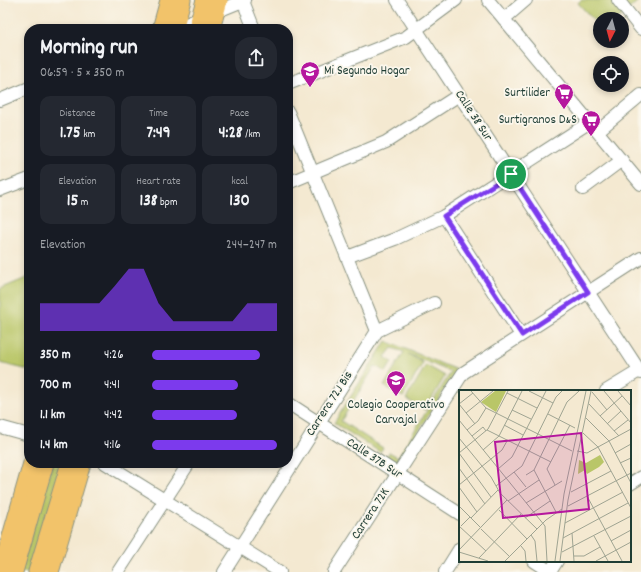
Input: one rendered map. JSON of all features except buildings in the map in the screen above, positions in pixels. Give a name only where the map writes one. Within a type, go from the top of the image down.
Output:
[{"type":"highway","points":[[162,24],[169,0]]},
{"type":"highway","points":[[175,24],[182,0]]},
{"type":"highway","points":[[1,572],[31,468]]},
{"type":"highway","points":[[14,572],[45,468]]},
{"type":"highway","points":[[37,572],[68,468]]},
{"type":"highway","points":[[50,572],[81,468]]},
{"type":"street","points":[[186,24],[244,0],[252,24]]},
{"type":"street","name":"Calle 38 Sur","points":[[397,0],[640,372]]},
{"type":"street","points":[[293,82],[406,37],[456,0]]},
{"type":"street","points":[[488,0],[641,184]]},
{"type":"street","points":[[504,19],[526,0]]},
{"type":"street","points":[[618,0],[641,28]]},
{"type":"street","points":[[1,96],[24,89]]},
{"type":"street","points":[[293,181],[386,142],[459,95]]},
{"type":"street","points":[[347,257],[394,240],[444,216],[511,174],[594,127],[641,95]]},
{"type":"street","points":[[293,124],[377,331],[434,303]]},
{"type":"street","points":[[583,189],[622,160]]},
{"type":"street","points":[[0,190],[24,181]]},
{"type":"street","points":[[444,216],[522,335]]},
{"type":"street","name":"Carrera 72K","points":[[334,572],[463,373],[641,258]]},
{"type":"street","name":"Carrera 72J Bis","points":[[293,462],[377,331]]},
{"type":"street","points":[[608,390],[640,372]]},
{"type":"street","name":"Calle 37B Sur","points":[[293,407],[459,513]]},
{"type":"street","points":[[0,427],[24,434]]},
{"type":"street","points":[[112,468],[280,572]]},
{"type":"street","points":[[118,572],[186,468]]},
{"type":"street","name":"Carrera 72J Bis","points":[[224,572],[289,468]]},
{"type":"street","points":[[631,483],[641,477]]},
{"type":"street","points":[[445,572],[459,550]]},
{"type":"street","points":[[535,562],[550,572],[556,562]]},
{"type":"green space","points":[[581,0],[639,0],[626,12],[593,12],[593,19],[578,3]]},
{"type":"green space","points":[[24,279],[24,369],[0,363],[0,289]]},
{"type":"green space","points":[[386,341],[457,370],[399,463],[387,456],[389,452],[398,457],[451,372],[408,354],[423,363],[403,397],[384,386],[404,352],[392,348],[385,357],[392,362],[386,372],[375,366],[341,421],[383,448],[380,452],[334,423]]},
{"type":"green space","points":[[426,365],[445,376],[425,410],[406,399]]},
{"type":"green space","points":[[51,468],[65,468],[34,572],[20,572]]},
{"type":"place","name":"Mi Segundo Hogar","points":[[310,88]]},
{"type":"place","name":"Surtilider","points":[[564,110]]},
{"type":"place","name":"Surtigranos D&S","points":[[591,137]]},
{"type":"place","name":"Colegio Cooperativo Carvajal","points":[[396,397]]},
{"type":"route","points":[[511,174],[588,292],[522,335],[444,216],[511,174]]}]
